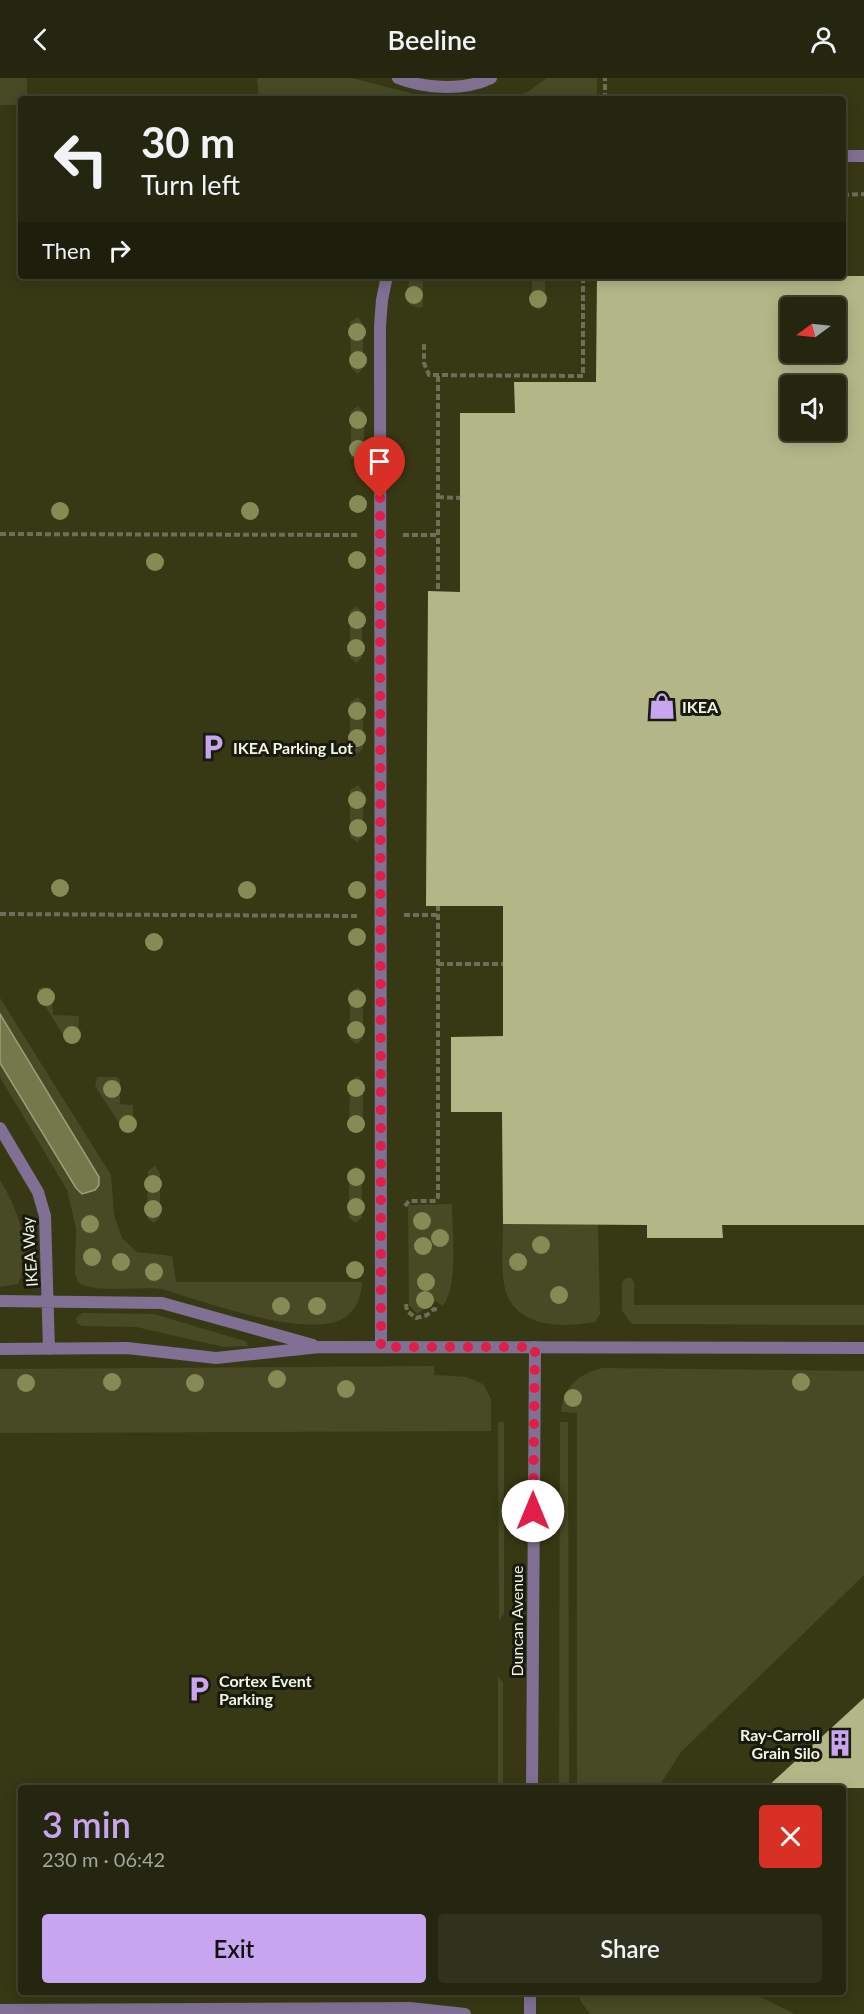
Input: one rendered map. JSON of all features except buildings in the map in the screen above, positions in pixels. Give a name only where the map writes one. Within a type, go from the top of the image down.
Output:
[{"type":"street","points":[[398,78],[410,83],[437,86],[461,86],[491,78]]},
{"type":"street","points":[[846,156],[864,156]]},
{"type":"street","points":[[381,1347],[380,326],[386,279]]},
{"type":"street","name":"IKEA Way","points":[[0,1128],[38,1192],[45,1216],[49,1349]]},
{"type":"street","points":[[0,1301],[162,1303],[320,1347]]},
{"type":"street","points":[[0,1350],[127,1348],[216,1358],[320,1347],[864,1348]]},
{"type":"street","name":"Duncan Avenue","points":[[532,1785],[535,1347]]},
{"type":"street","points":[[530,1995],[530,2014]]},
{"type":"street","points":[[0,2010],[410,2008],[465,2014]]},
{"type":"path","points":[[604,96],[605,78]]},
{"type":"path","points":[[846,195],[864,194]]},
{"type":"path","points":[[424,344],[425,370],[429,375],[583,376],[583,279]]},
{"type":"path","points":[[438,376],[438,591]]},
{"type":"path","points":[[438,498],[460,498]]},
{"type":"path","points":[[0,534],[364,536]]},
{"type":"path","points":[[402,535],[438,534]]},
{"type":"path","points":[[405,1215],[405,1204],[408,1201],[435,1201],[438,1197],[438,906]]},
{"type":"path","points":[[0,914],[364,916]]},
{"type":"path","points":[[400,915],[438,915]]},
{"type":"path","points":[[438,964],[503,964]]},
{"type":"path","points":[[406,1293],[407,1311],[410,1315],[416,1318],[427,1315],[434,1309],[438,1311]]},
{"type":"shaded area","points":[[0,78],[864,78],[864,2014],[0,2014]]},
{"type":"shaded area","points":[[0,78],[27,78],[27,96],[18,96],[18,105],[0,105]]},
{"type":"shaded area","points":[[257,78],[351,78],[422,96],[259,96]]},
{"type":"shaded area","points":[[547,78],[597,78],[597,96],[518,96]]},
{"type":"shaded area","points":[[410,279],[423,279],[423,306],[420,308],[410,305],[405,295]]},
{"type":"shaded area","points":[[532,279],[545,279],[545,305],[539,310],[532,305]]},
{"type":"shaded area","points":[[358,317],[363,324],[363,368],[358,374],[351,368],[350,322]]},
{"type":"shaded area","points":[[358,406],[364,413],[364,457],[357,463],[351,458],[351,411]]},
{"type":"shaded area","points":[[357,606],[362,613],[362,657],[357,663],[350,658],[350,611]]},
{"type":"shaded area","points":[[358,697],[363,704],[363,748],[357,754],[350,749],[350,702]]},
{"type":"shaded area","points":[[358,785],[363,792],[363,836],[357,842],[350,837],[350,790]]},
{"type":"shaded area","points":[[358,987],[363,994],[363,1038],[357,1044],[350,1039],[350,992]]},
{"type":"shaded area","points":[[51,988],[53,1015],[79,1016],[78,1041],[67,1041],[39,996],[38,989]]},
{"type":"shaded area","points":[[0,998],[111,1175],[114,1215],[122,1238],[137,1252],[172,1256],[176,1282],[362,1282],[359,1298],[352,1311],[344,1318],[327,1324],[281,1322],[162,1289],[94,1288],[78,1282],[75,1274],[76,1228],[67,1190],[0,1077]]},
{"type":"shaded area","points":[[0,1014],[99,1177],[99,1185],[95,1190],[82,1194],[76,1188],[0,1063]]},
{"type":"shaded area","points":[[358,1076],[363,1082],[363,1127],[356,1133],[349,1128],[350,1081]]},
{"type":"shaded area","points":[[97,1077],[117,1077],[120,1080],[120,1104],[133,1105],[133,1130],[131,1132],[124,1131],[95,1086]]},
{"type":"shaded area","points":[[155,1166],[160,1173],[160,1217],[154,1223],[147,1218],[148,1171]]},
{"type":"shaded area","points":[[357,1166],[362,1173],[362,1217],[356,1223],[349,1218],[349,1171]]},
{"type":"shaded area","points":[[0,1180],[18,1217],[22,1231],[24,1258],[23,1272],[18,1284],[0,1287]]},
{"type":"shaded area","points":[[452,1204],[454,1257],[448,1296],[443,1306],[436,1301],[417,1314],[409,1305],[408,1205]]},
{"type":"shaded area","points":[[503,1224],[598,1224],[600,1314],[595,1322],[567,1325],[539,1322],[527,1317],[517,1309],[509,1299],[504,1284]]},
{"type":"shaded area","points":[[626,1278],[631,1278],[634,1282],[634,1305],[864,1305],[864,1325],[632,1324],[622,1311],[622,1282]]},
{"type":"shaded area","points":[[82,1313],[154,1314],[245,1341],[248,1346],[224,1347],[136,1327],[82,1326],[77,1323],[76,1318]]},
{"type":"shaded area","points":[[434,1366],[434,1375],[467,1377],[483,1384],[491,1399],[491,1431],[0,1433],[0,1369]]},
{"type":"shaded area","points":[[603,1368],[864,1371],[864,1575],[681,1752],[660,1785],[577,1785],[577,1413],[561,1412],[562,1403],[569,1388],[574,1382],[594,1370]]},
{"type":"shaded area","points":[[498,1422],[504,1422],[504,1614],[499,1621]]},
{"type":"shaded area","points":[[560,1422],[568,1422],[569,1785],[559,1785]]},
{"type":"shaded area","points":[[498,1677],[503,1682],[503,1785],[498,1785]]},
{"type":"shaded area","points":[[579,1995],[756,1995],[795,2014],[590,2014]]},
{"type":"place","name":"IKEA","points":[[662,706]]},
{"type":"place","name":"IKEA Parking Lot","points":[[213,747]]},
{"type":"place","name":"Cortex Event Parking","points":[[199,1689]]},
{"type":"place","name":"Ray-Carroll Grain Silo","points":[[840,1743]]},
{"type":"route","points":[[380,498],[381,1347],[535,1347],[533,1511]]}]
